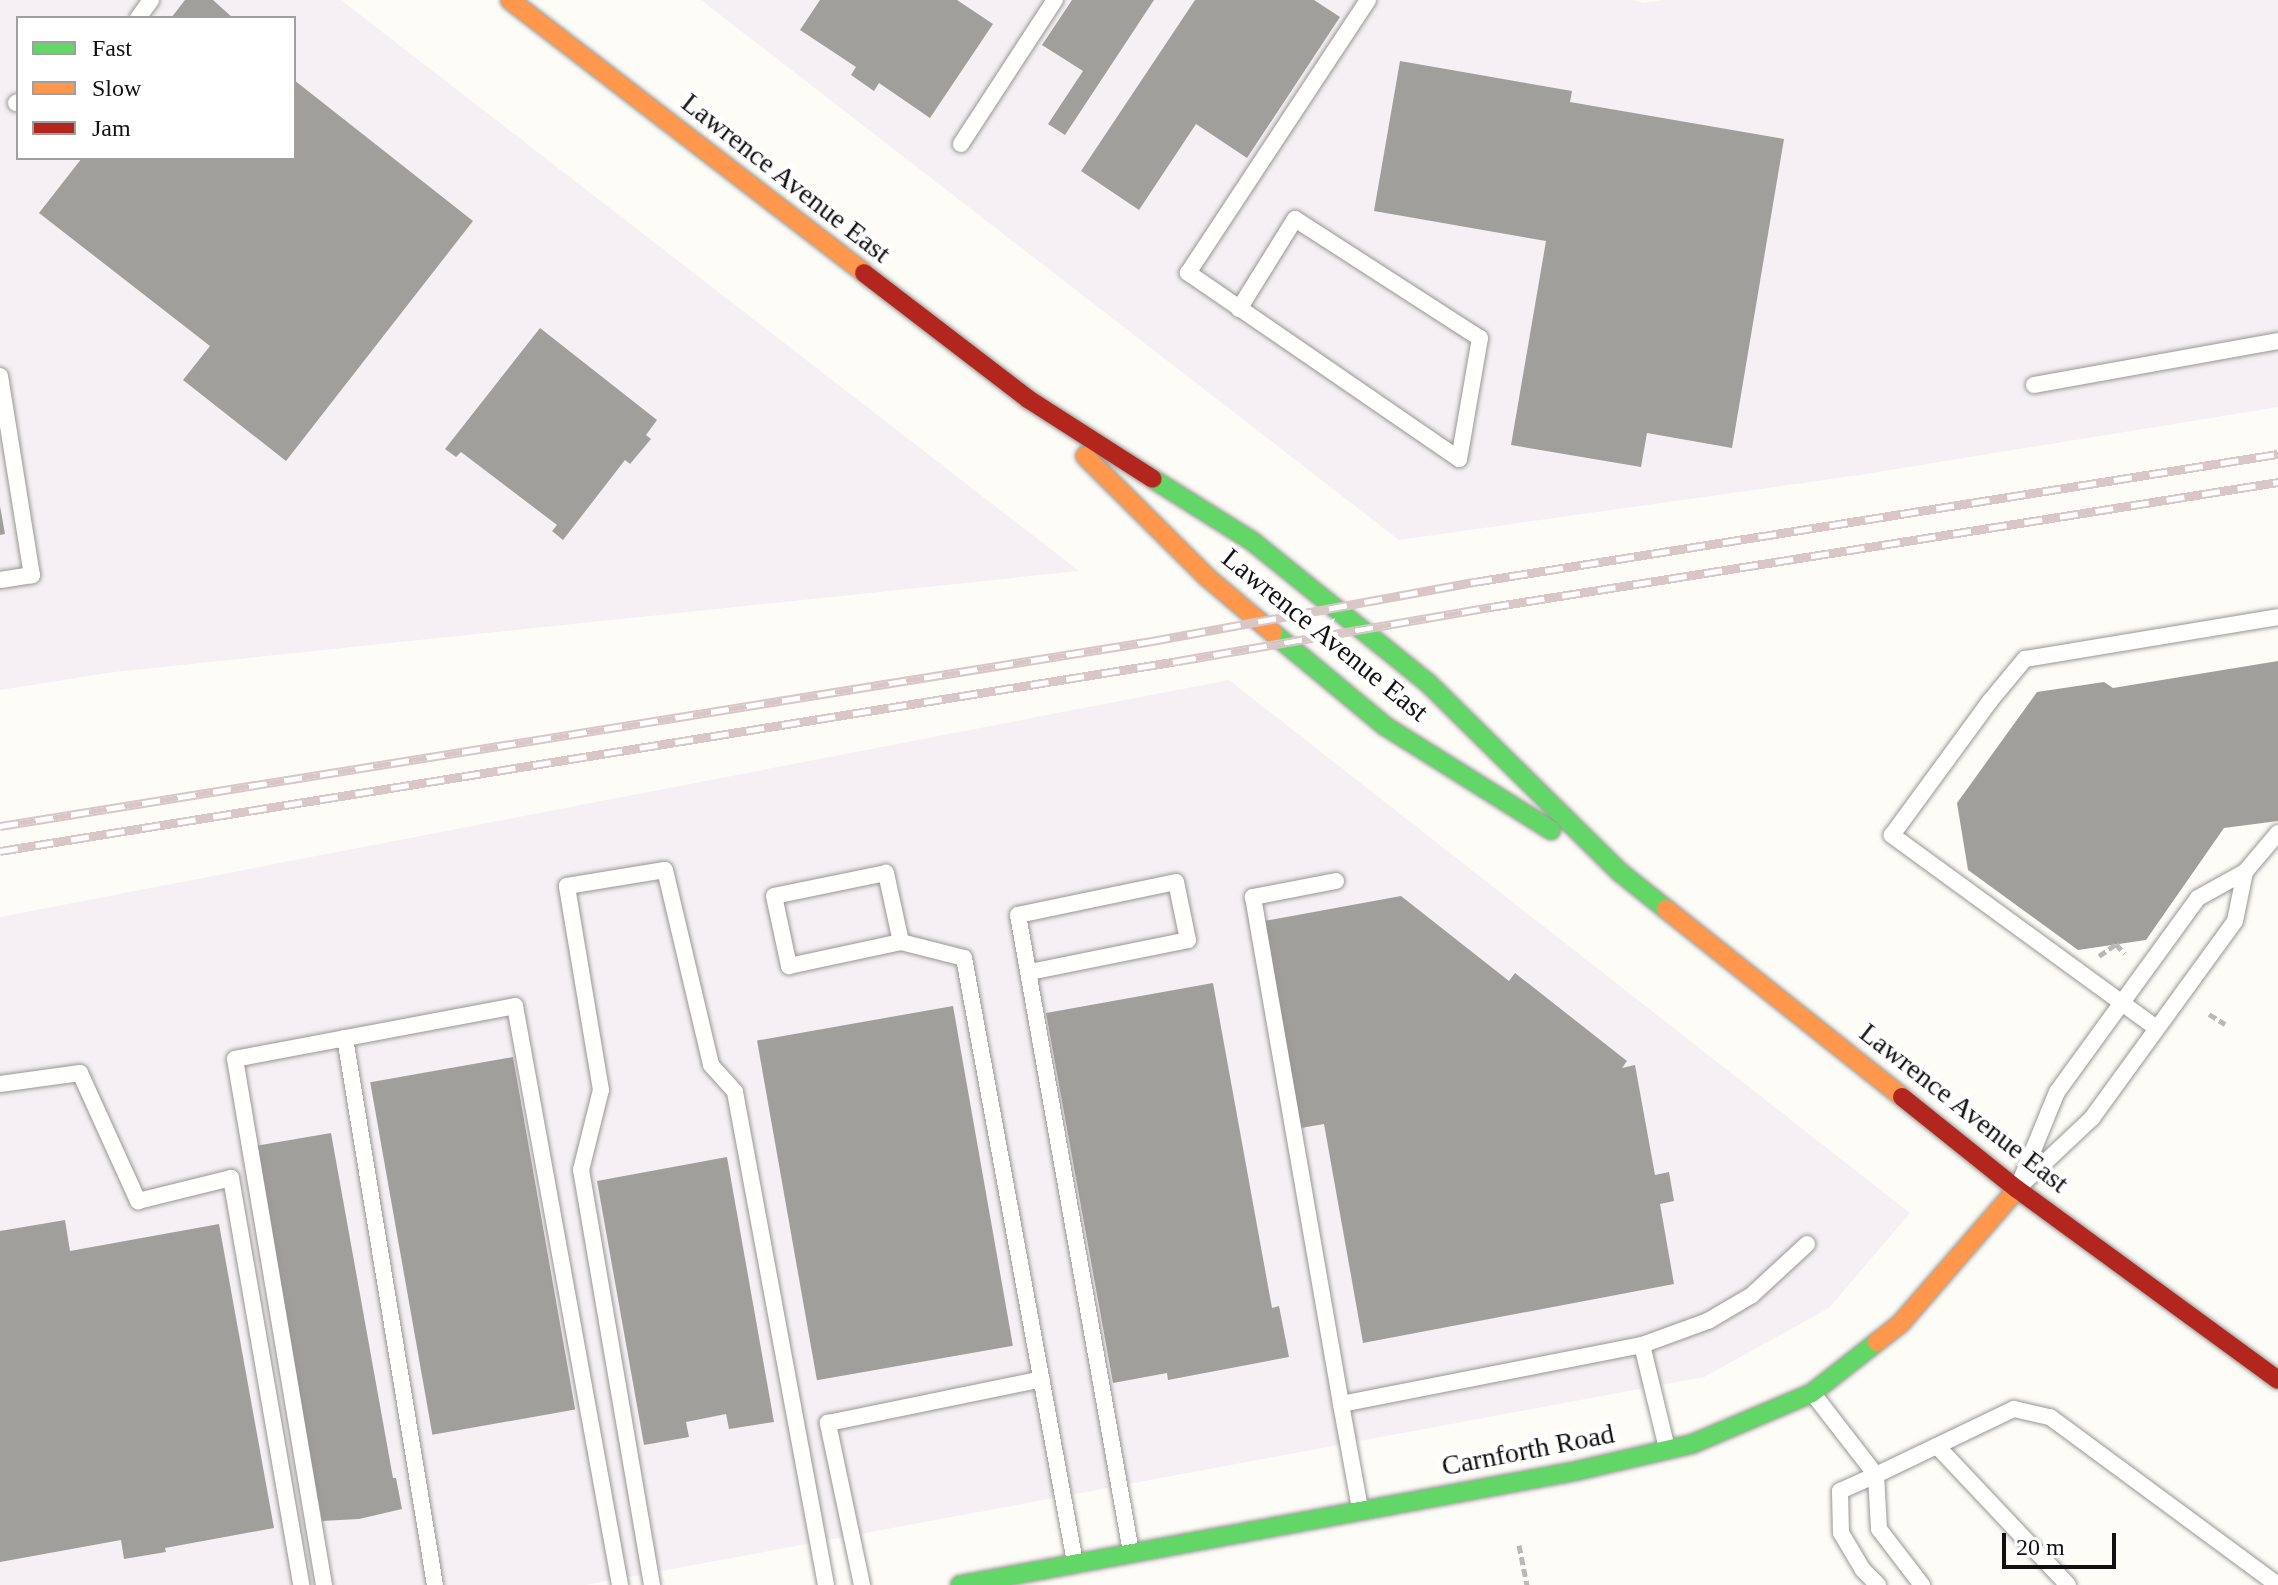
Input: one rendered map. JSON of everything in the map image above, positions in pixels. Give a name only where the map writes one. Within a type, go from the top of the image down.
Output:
[{"type":"main road","name":"Lawrence Avenue East","points":[[510,0],[1028,399],[1252,541],[1427,682],[1621,873],[2017,1189],[2278,1380]]},
{"type":"main road","name":"Lawrence Avenue East","points":[[1028,399],[1208,578],[1385,726],[1621,873]]},
{"type":"main road","name":"Carnforth Road","points":[[960,1585],[1576,1471],[1692,1444],[1812,1393],[1901,1323],[1966,1252],[2017,1189]]},
{"type":"lane","points":[[961,144],[1055,0]]},
{"type":"lane","points":[[1239,309],[1295,219],[1480,338],[1459,459],[1239,309],[1188,273],[1368,0]]},
{"type":"lane","points":[[2034,385],[2278,341]]},
{"type":"lane","points":[[0,376],[32,575],[0,580]]},
{"type":"lane","points":[[2155,1027],[1892,835],[1990,701],[2025,659],[2278,617]]},
{"type":"lane","points":[[2017,1189],[2057,1092],[2198,898],[2245,872],[2278,833]]},
{"type":"lane","points":[[652,1585],[581,1170],[601,1090],[567,886],[665,870],[711,1065],[735,1092],[826,1585]]},
{"type":"lane","points":[[2017,1189],[2092,1118],[2155,1027],[2235,921],[2245,872]]},
{"type":"lane","points":[[901,942],[886,873],[774,896],[789,966],[901,942],[964,958],[1076,1564]]},
{"type":"lane","points":[[1336,881],[1253,897],[1361,1511]]},
{"type":"lane","points":[[1030,972],[1188,940],[1176,882],[1018,915],[1131,1553]]},
{"type":"lane","points":[[324,1585],[235,1059],[515,1006],[620,1585]]},
{"type":"lane","points":[[345,1038],[435,1585]]},
{"type":"lane","points":[[0,1084],[80,1073],[138,1201],[231,1178],[301,1585]]},
{"type":"lane","points":[[1341,1404],[1642,1345],[1708,1321],[1741,1302],[1807,1244]]},
{"type":"lane","points":[[1642,1345],[1667,1450]]},
{"type":"lane","points":[[862,1585],[828,1423],[1042,1379]]},
{"type":"lane","points":[[1812,1393],[1876,1475],[1879,1529],[1922,1585]]},
{"type":"lane","points":[[1878,1585],[1863,1570],[1841,1533],[1840,1491],[2014,1409],[2050,1417],[2278,1585]]},
{"type":"lane","points":[[1937,1446],[2068,1585]]},
{"type":"path","points":[[2096,958],[2116,944],[2131,961]]},
{"type":"path","points":[[2209,1014],[2225,1024]]},
{"type":"path","points":[[1519,1545],[1527,1585]]},
{"type":"shaded area","points":[[0,0],[341,0],[1079,571],[114,672],[0,690]]},
{"type":"shaded area","points":[[701,0],[1635,0],[1643,3],[1663,0],[2278,0],[2278,407],[1859,475],[1399,540]]},
{"type":"shaded area","points":[[1229,680],[1910,1213],[1829,1308],[1704,1377],[586,1585],[0,1585],[0,917]]},
{"type":"building","points":[[185,0],[213,0],[231,16],[173,16]]},
{"type":"building","points":[[820,0],[957,0],[993,24],[930,118],[879,83],[874,91],[851,75],[856,67],[800,30]]},
{"type":"building","points":[[1072,0],[1154,0],[1065,135],[1048,124],[1083,71],[1042,45]]},
{"type":"building","points":[[1195,0],[1314,0],[1340,17],[1247,158],[1196,124],[1139,210],[1081,171]]},
{"type":"building","points":[[1400,61],[1572,91],[1570,102],[1784,139],[1732,448],[1647,433],[1641,467],[1511,445],[1546,241],[1374,211]]},
{"type":"building","points":[[296,82],[473,221],[286,461],[183,380],[210,346],[39,213],[80,160],[296,160]]},
{"type":"building","points":[[540,328],[657,420],[646,435],[651,439],[630,464],[625,460],[563,540],[552,531],[557,525],[461,452],[456,457],[445,449]]},
{"type":"building","points":[[0,506],[5,534],[0,535]]},
{"type":"building","points":[[2278,661],[2278,821],[2224,828],[2146,940],[2078,950],[1968,870],[1957,803],[2037,692],[2104,682],[2113,688]]},
{"type":"building","points":[[1401,896],[1509,981],[1515,973],[1627,1061],[1622,1068],[1635,1065],[1655,1175],[1669,1172],[1674,1201],[1660,1204],[1674,1284],[1363,1343],[1324,1124],[1301,1128],[1264,921]]},
{"type":"building","points":[[1213,983],[1272,1308],[1279,1306],[1289,1357],[1168,1380],[1167,1373],[1113,1383],[1046,1013]]},
{"type":"building","points":[[953,1006],[1013,1346],[817,1380],[757,1041]]},
{"type":"building","points":[[513,1057],[575,1410],[432,1435],[370,1082]]},
{"type":"building","points":[[331,1133],[393,1478],[396,1478],[402,1509],[359,1519],[322,1521],[255,1146]]},
{"type":"building","points":[[727,1157],[774,1422],[729,1429],[726,1414],[686,1422],[689,1437],[644,1445],[597,1181]]},
{"type":"building","points":[[65,1220],[70,1251],[219,1224],[274,1528],[165,1548],[166,1552],[124,1559],[121,1540],[0,1562],[0,1231]]},
{"type":"railway","points":[[0,826],[1152,641],[1474,582],[2278,454]]},
{"type":"railway","points":[[0,851],[1178,661],[1491,607],[2278,482]]},
{"type":"traffic: fast","points":[[1153,479],[1252,541],[1427,682],[1621,873],[1666,909]]},
{"type":"traffic: fast","points":[[1273,633],[1385,726],[1551,830]]},
{"type":"traffic: fast","points":[[960,1585],[1576,1471],[1692,1444],[1812,1393],[1877,1342]]},
{"type":"traffic: slow","points":[[510,0],[864,273]]},
{"type":"traffic: slow","points":[[1085,456],[1208,578],[1273,633]]},
{"type":"traffic: slow","points":[[1666,909],[1902,1097]]},
{"type":"traffic: slow","points":[[1877,1342],[1901,1323],[2017,1189]]},
{"type":"traffic: jam","points":[[864,273],[1028,399],[1153,479]]},
{"type":"traffic: jam","points":[[1902,1097],[2017,1189],[2278,1380]]}]
